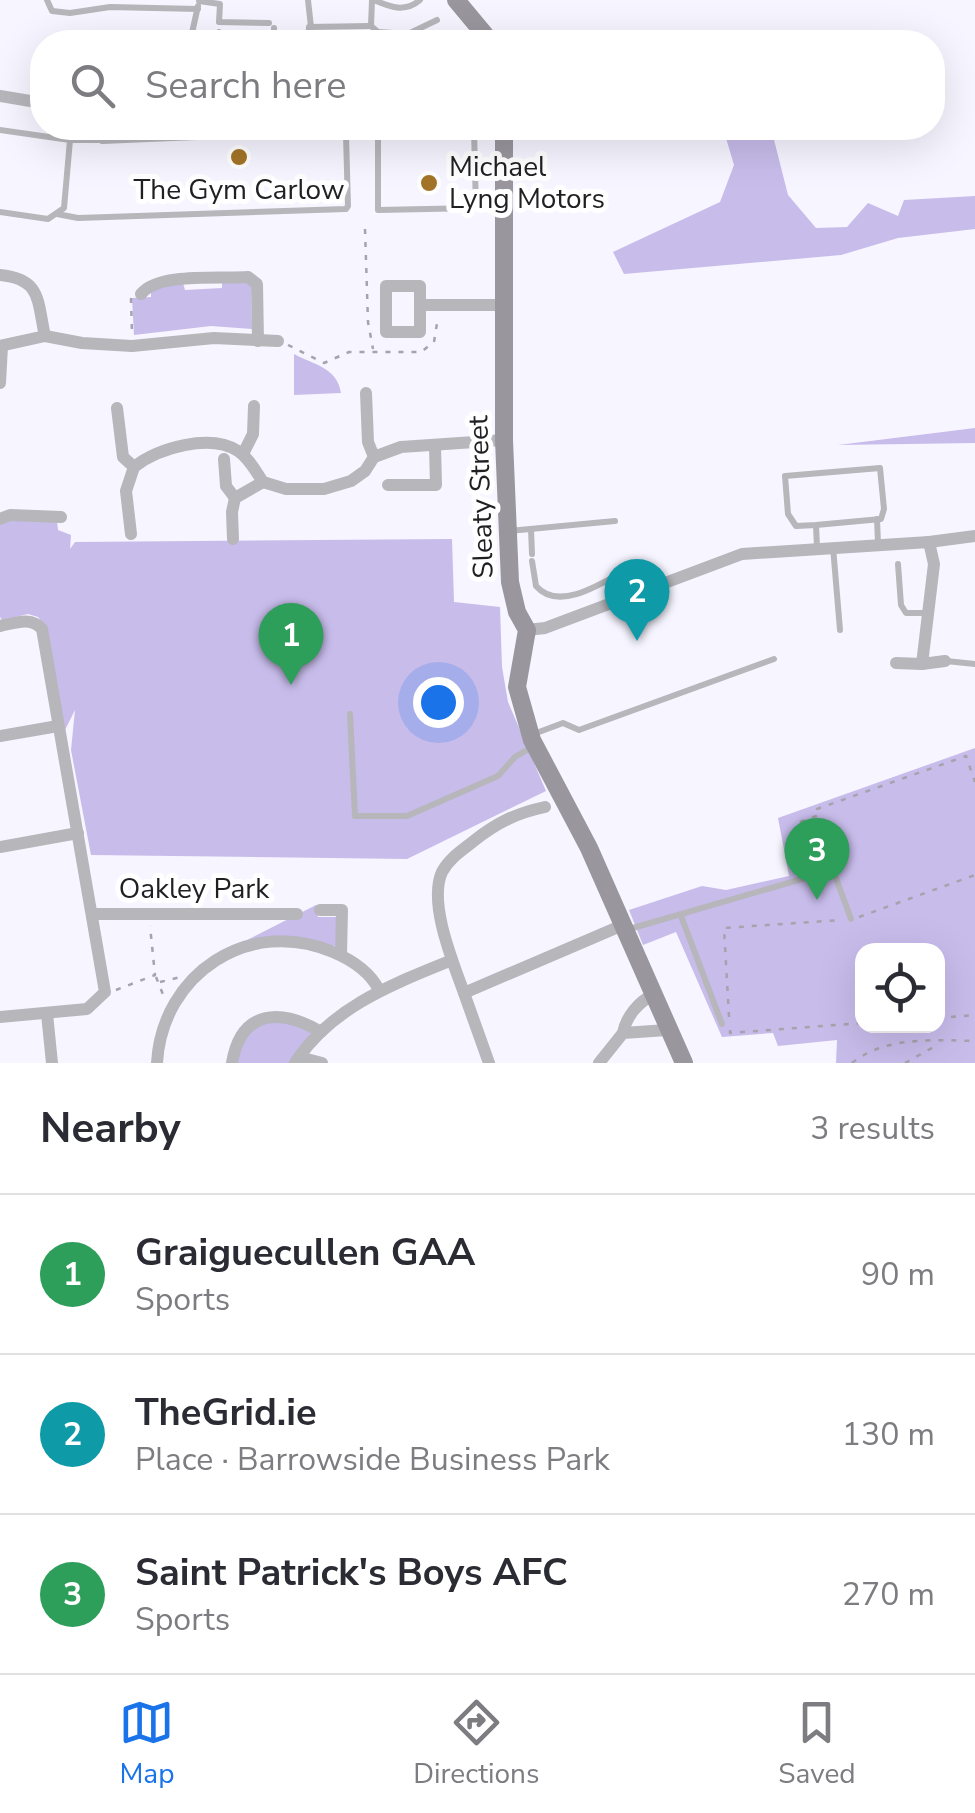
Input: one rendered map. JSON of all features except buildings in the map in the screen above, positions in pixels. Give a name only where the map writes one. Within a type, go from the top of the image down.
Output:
[{"type":"street","points":[[456,0],[481,30]]},
{"type":"street","points":[[0,96],[30,100]]},
{"type":"street","name":"Sleaty Street","points":[[504,140],[504,440],[510,582],[517,612],[527,630],[518,687],[532,741],[589,848],[684,1063]]},
{"type":"street","points":[[0,275],[26,280],[32,286],[44,336]]},
{"type":"street","points":[[141,294],[148,285],[166,280],[248,277],[256,284],[258,341]]},
{"type":"street","points":[[386,286],[420,286],[420,305],[420,332],[386,332],[386,286]]},
{"type":"street","points":[[420,305],[506,305]]},
{"type":"street","points":[[0,383],[1,346],[44,336],[132,346],[214,338],[278,341]]},
{"type":"street","points":[[366,393],[368,442],[374,457]]},
{"type":"street","points":[[242,454],[253,434],[254,406]]},
{"type":"street","points":[[117,408],[123,457],[134,467]]},
{"type":"street","points":[[132,534],[126,491],[134,467],[165,448],[188,444],[233,448],[264,482],[286,489],[324,490],[351,481],[365,471],[374,457],[401,447],[504,440]]},
{"type":"street","points":[[388,485],[436,485],[434,446]]},
{"type":"street","points":[[224,459],[226,486],[236,498]]},
{"type":"street","points":[[233,539],[236,498],[264,482]]},
{"type":"street","points":[[0,519],[10,515],[61,516]]},
{"type":"street","points":[[527,630],[545,628],[742,554],[975,536]]},
{"type":"street","points":[[922,664],[934,564],[929,542]]},
{"type":"street","name":"Oakley Park","points":[[0,626],[28,621],[37,623],[42,630],[105,992]]},
{"type":"street","points":[[896,663],[945,660]]},
{"type":"street","points":[[0,736],[58,726]]},
{"type":"street","points":[[488,1063],[452,960],[437,890],[442,871],[452,859],[495,824],[517,812],[545,807]]},
{"type":"street","points":[[0,847],[78,833]]},
{"type":"street","points":[[320,910],[342,910],[342,955]]},
{"type":"street","name":"Oakley Park","points":[[92,914],[297,914]]},
{"type":"street","points":[[464,993],[624,928]]},
{"type":"street","points":[[157,1063],[160,1032],[168,1009],[190,980],[219,958],[253,944],[306,943],[342,955],[374,979],[380,990]]},
{"type":"street","points":[[297,1060],[321,1032],[353,1006],[380,990],[452,960]]},
{"type":"street","points":[[0,1017],[87,1009],[105,992]]},
{"type":"street","points":[[600,1063],[642,1000],[653,996]]},
{"type":"street","points":[[47,1014],[52,1063]]},
{"type":"street","points":[[232,1063],[240,1037],[263,1018],[284,1015],[321,1032]]},
{"type":"street","points":[[623,1033],[667,1030]]},
{"type":"street","points":[[297,1060],[322,1063]]},
{"type":"lane","points":[[47,0],[52,12],[127,4],[220,4],[220,22],[272,25],[273,30]]},
{"type":"lane","points":[[308,0],[310,30]]},
{"type":"lane","points":[[371,26],[373,0],[398,8],[411,7],[420,0]]},
{"type":"lane","points":[[191,30],[199,4]]},
{"type":"lane","points":[[416,30],[437,20]]},
{"type":"lane","points":[[310,27],[371,26],[376,30]]},
{"type":"lane","points":[[0,130],[30,134]]},
{"type":"lane","points":[[0,212],[48,219],[57,214],[64,208],[70,140],[101,140]]},
{"type":"lane","points":[[57,214],[78,218],[346,208],[346,140]]},
{"type":"lane","points":[[378,140],[378,210],[476,208],[474,140]]},
{"type":"lane","points":[[880,468],[884,509],[881,519],[816,525],[796,526],[788,514],[785,476],[880,468]]},
{"type":"lane","points":[[877,520],[878,544]]},
{"type":"lane","points":[[508,531],[614,521]]},
{"type":"lane","points":[[816,525],[818,547]]},
{"type":"lane","points":[[531,529],[536,586],[552,596],[579,594],[637,564],[649,589]]},
{"type":"lane","points":[[833,546],[840,630]]},
{"type":"lane","points":[[898,564],[901,605],[906,613],[928,613]]},
{"type":"lane","points":[[350,714],[355,816],[407,816],[498,776],[532,741],[562,723],[580,730],[774,659]]},
{"type":"lane","points":[[945,660],[975,664]]},
{"type":"lane","points":[[624,928],[653,925],[833,870],[851,919]]},
{"type":"lane","points":[[681,916],[722,1024]]},
{"type":"path","points":[[365,230],[368,322],[373,351]]},
{"type":"path","points":[[132,346],[132,297],[141,294]]},
{"type":"path","points":[[278,341],[324,363],[349,352],[420,352],[434,342],[439,305]]},
{"type":"path","points":[[800,822],[819,815],[817,810],[966,756],[975,782]]},
{"type":"path","points":[[855,1024],[730,1033],[724,928],[851,919],[975,875]]},
{"type":"path","points":[[149,914],[155,975],[168,1009]]},
{"type":"path","points":[[105,992],[155,975]]},
{"type":"path","points":[[158,983],[181,977],[190,980]]},
{"type":"path","points":[[945,1017],[975,1015]]},
{"type":"path","points":[[852,1063],[886,1046],[915,1041],[975,1041]]},
{"type":"path","points":[[905,1063],[939,1043]]},
{"type":"shaded area","points":[[727,140],[774,140],[788,195],[816,228],[847,227],[868,203],[898,216],[904,200],[975,196],[975,229],[898,238],[841,255],[624,274],[613,252],[720,202],[734,165]]},
{"type":"shaded area","points":[[247,280],[251,286],[252,329],[211,326],[134,335],[132,298],[151,297],[151,287],[183,283],[185,290],[222,288],[222,281]]},
{"type":"shaded area","points":[[294,354],[330,372],[341,393],[294,395]]},
{"type":"shaded area","points":[[975,428],[975,443],[838,445]]},
{"type":"shaded area","points":[[7,521],[57,521],[58,530],[71,535],[70,549],[75,542],[452,539],[454,602],[500,607],[502,667],[508,702],[546,791],[407,859],[91,855],[71,750],[75,710],[65,730],[45,627],[38,617],[28,614],[2,620],[0,617],[0,525]]},
{"type":"shaded area","points":[[975,748],[975,1063],[836,1063],[837,1040],[778,1046],[773,1033],[722,1037],[676,932],[643,945],[629,910],[702,886],[726,890],[789,876],[778,818]]},
{"type":"shaded area","points":[[316,905],[318,917],[336,917],[337,945],[276,936],[245,941]]},
{"type":"shaded area","points":[[285,1019],[312,1032],[290,1063],[236,1063],[252,1031]]},
{"type":"place","name":"The Gym Carlow","points":[[239,157]]},
{"type":"place","name":"Michael Lyng Motors","points":[[429,183]]},
{"type":"place","name":"TheGrid.ie","points":[[637,641]]},
{"type":"place","name":"Graiguecullen GAA","points":[[291,685]]},
{"type":"place","name":"Saint Patrick's Boys AFC","points":[[817,900]]}]
